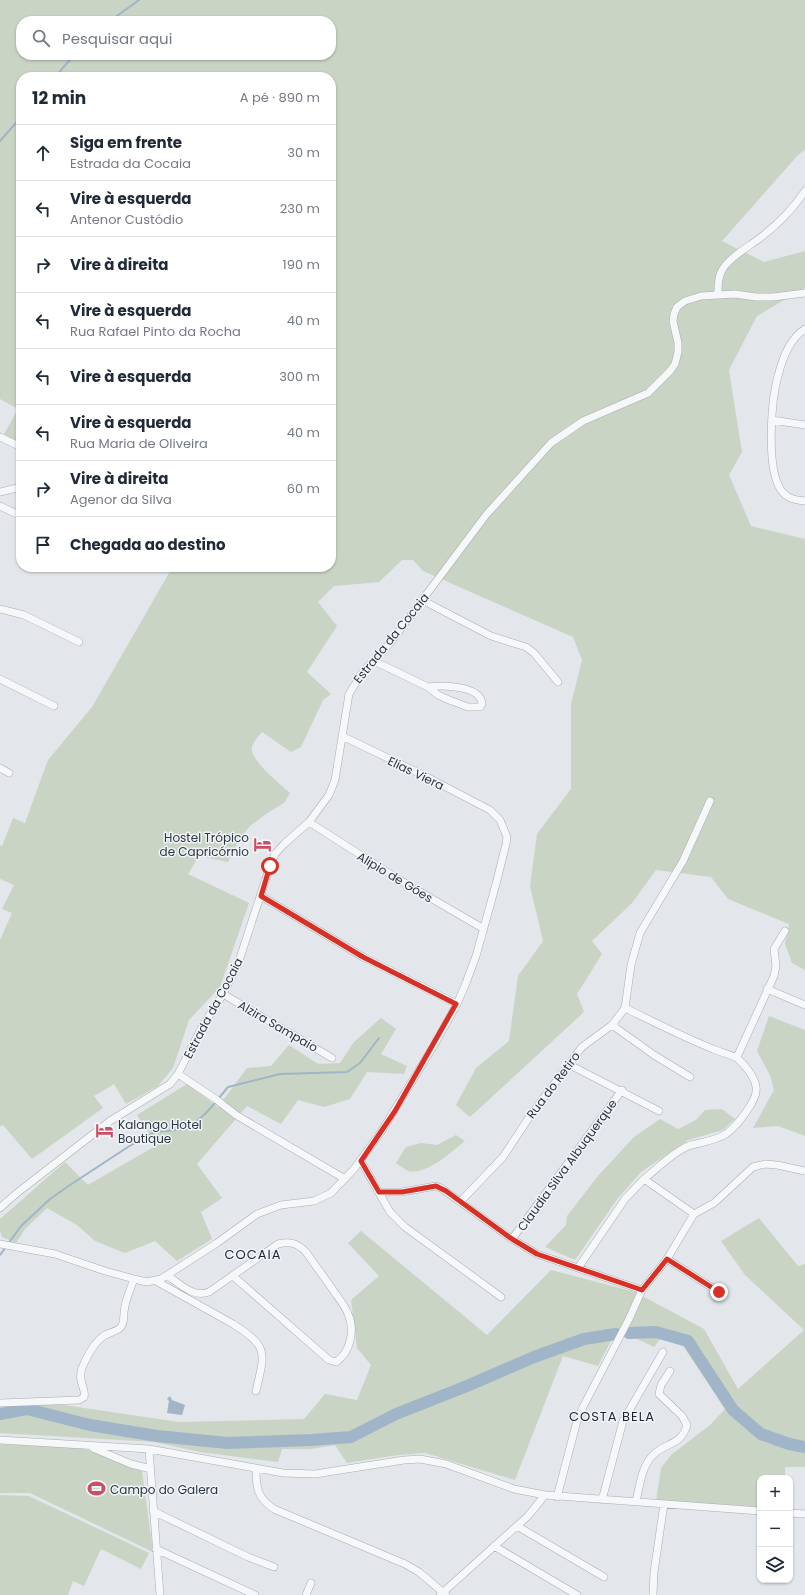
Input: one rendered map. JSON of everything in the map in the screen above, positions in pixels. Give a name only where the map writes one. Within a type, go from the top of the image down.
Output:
[{"type":"street","points":[[718,294],[719,278],[724,267],[733,258],[761,238],[782,220],[805,191]]},
{"type":"street","name":"Estrada da Cocaia","points":[[0,1208],[17,1193],[110,1121],[153,1096],[170,1084],[178,1074],[238,964],[270,866],[276,854],[284,844],[309,822],[329,794],[335,780],[349,694],[362,673],[390,643],[486,515],[551,442],[584,421],[648,393],[670,371],[675,364],[678,352],[678,344],[673,321],[674,314],[677,307],[685,301],[701,296],[718,294],[773,297],[805,294]]},
{"type":"street","points":[[805,329],[793,341],[778,376],[771,440],[774,468],[778,484],[786,496],[805,501]]},
{"type":"street","points":[[772,420],[805,425]]},
{"type":"street","points":[[0,437],[16,445]]},
{"type":"street","points":[[0,492],[16,488]]},
{"type":"street","points":[[0,506],[16,514]]},
{"type":"street","points":[[422,600],[491,636],[526,647],[534,653],[558,682]]},
{"type":"street","points":[[0,610],[24,614],[79,642]]},
{"type":"street","points":[[374,661],[428,687],[438,695],[468,707],[480,707],[482,704],[480,697],[470,691],[440,686],[428,687]]},
{"type":"street","points":[[0,679],[54,706]]},
{"type":"street","points":[[0,1244],[55,1254],[104,1271],[147,1282],[168,1276],[258,1214],[281,1205],[304,1203],[324,1197],[331,1193],[361,1161],[395,1111],[456,1004],[466,983],[484,929],[506,844],[505,830],[495,814],[490,810],[421,774],[342,736]]},
{"type":"street","points":[[0,768],[9,773]]},
{"type":"street","name":"Rua do Retiro","points":[[460,1202],[503,1157],[530,1116],[582,1047],[612,1025],[625,1008],[631,965],[640,933],[683,861],[710,801]]},
{"type":"street","name":"Alipio de Góes","points":[[309,822],[398,880],[484,929]]},
{"type":"street","points":[[261,896],[363,957],[456,1004]]},
{"type":"street","points":[[737,1057],[776,971],[774,949],[785,931]]},
{"type":"street","points":[[767,989],[805,1005]]},
{"type":"street","name":"Alzira Sampaio","points":[[223,994],[332,1058]]},
{"type":"street","points":[[578,1268],[625,1199],[644,1179],[678,1152],[725,1134],[740,1120],[757,1091],[755,1082],[737,1057],[723,1054],[625,1008]]},
{"type":"street","points":[[612,1025],[654,1055],[690,1077]]},
{"type":"street","points":[[568,1064],[622,1090],[659,1111]]},
{"type":"street","points":[[178,1074],[217,1100],[236,1115],[345,1179]]},
{"type":"street","name":"Claudia Silva Albuquerque","points":[[512,1239],[622,1090]]},
{"type":"street","points":[[361,1161],[390,1212],[405,1226],[501,1297]]},
{"type":"street","points":[[557,1497],[578,1421],[584,1405],[629,1319],[642,1290],[667,1259],[694,1214],[714,1203],[753,1167],[765,1164],[805,1171]]},
{"type":"street","points":[[644,1179],[694,1214]]},
{"type":"street","points":[[379,1192],[402,1192],[436,1186],[441,1188],[512,1239],[537,1254],[642,1290]]},
{"type":"street","points":[[168,1276],[189,1291],[196,1294],[203,1294],[209,1292],[278,1244],[285,1242],[299,1245],[306,1252],[348,1314],[351,1336],[349,1346],[343,1356],[336,1362],[329,1360],[233,1276]]},
{"type":"street","points":[[667,1259],[719,1292]]},
{"type":"street","points":[[0,1403],[79,1400],[84,1397],[85,1392],[80,1380],[82,1368],[90,1352],[102,1337],[122,1325],[124,1308],[134,1279]]},
{"type":"street","points":[[156,1280],[233,1324],[244,1331],[260,1346],[263,1361],[256,1391]]},
{"type":"street","points":[[602,1500],[622,1421],[663,1352]]},
{"type":"street","points":[[636,1501],[646,1465],[654,1454],[680,1438],[684,1433],[686,1425],[682,1416],[659,1394],[661,1385],[670,1371]]},
{"type":"street","points":[[0,1440],[149,1449],[283,1473],[315,1474],[404,1460],[420,1459],[446,1464],[514,1489],[557,1497],[636,1501],[757,1511]]},
{"type":"street","points":[[87,1446],[131,1464],[151,1469]]},
{"type":"street","points":[[149,1449],[160,1595]]},
{"type":"street","points":[[256,1468],[258,1490],[261,1498],[274,1509],[405,1564],[419,1572],[443,1594],[528,1516],[545,1495]]},
{"type":"street","points":[[653,1595],[654,1572],[664,1504]]},
{"type":"street","points":[[153,1511],[248,1557],[274,1567]]},
{"type":"street","points":[[793,1513],[805,1514]]},
{"type":"street","points":[[517,1526],[604,1578]]},
{"type":"street","points":[[494,1546],[577,1595]]},
{"type":"street","points":[[156,1549],[255,1595]]},
{"type":"street","points":[[306,1595],[311,1583]]},
{"type":"green space","points":[[0,0],[805,0],[805,150],[798,155],[722,241],[764,262],[805,251],[805,288],[757,316],[729,370],[742,452],[729,475],[751,526],[805,539],[805,970],[792,963],[785,944],[789,924],[728,899],[711,877],[656,870],[632,903],[592,941],[602,954],[577,994],[584,1012],[470,1117],[456,1105],[476,1068],[509,1041],[518,976],[543,941],[530,886],[537,834],[571,789],[571,704],[582,660],[573,637],[423,571],[413,560],[402,560],[379,582],[334,586],[318,602],[337,626],[307,672],[331,694],[323,700],[301,747],[291,752],[262,732],[255,740],[252,748],[254,756],[262,767],[290,793],[285,802],[250,826],[240,838],[228,862],[199,856],[188,874],[249,903],[220,987],[189,1020],[173,1068],[158,1086],[126,1104],[114,1084],[94,1096],[103,1108],[32,1159],[3,1125],[0,1126],[0,940],[12,913],[2,909],[14,885],[0,879],[0,845],[2,846],[13,818],[25,823],[48,760],[92,707],[169,573],[336,572],[336,72],[16,72],[16,408],[0,399]]},
{"type":"green space","points":[[16,413],[16,441],[4,434]]},
{"type":"green space","points":[[769,1016],[805,1030],[805,1136],[778,1126],[753,1128],[774,1090],[770,1075],[757,1051]]},
{"type":"green space","points":[[381,1018],[396,1029],[381,1054],[407,1066],[404,1074],[367,1072],[350,1099],[324,1107],[298,1100],[281,1124],[247,1106],[197,1164],[222,1198],[201,1212],[212,1239],[177,1261],[155,1241],[125,1253],[95,1241],[77,1225],[47,1208],[25,1229],[16,1243],[2,1237],[0,1231],[0,1219],[65,1162],[88,1185],[157,1145],[137,1115],[187,1084],[218,1107],[247,1068],[271,1066],[289,1045],[318,1064],[340,1063],[354,1042]]},
{"type":"green space","points":[[722,1109],[735,1119],[723,1130],[688,1140],[641,1172],[618,1198],[575,1260],[545,1247],[566,1225],[567,1216],[598,1176],[634,1137],[660,1119],[678,1129],[696,1120],[705,1110]]},
{"type":"green space","points":[[456,1135],[465,1141],[437,1163],[429,1167],[413,1172],[406,1170],[396,1163],[406,1147],[421,1143],[437,1145]]},
{"type":"green space","points":[[759,1218],[798,1266],[805,1264],[805,1467],[785,1467],[785,1475],[757,1475],[757,1507],[656,1501],[661,1468],[671,1455],[710,1425],[725,1409],[683,1346],[660,1339],[654,1347],[617,1329],[598,1366],[563,1356],[515,1480],[425,1453],[398,1455],[347,1463],[335,1445],[311,1449],[282,1449],[278,1462],[200,1452],[155,1442],[0,1433],[0,1405],[50,1403],[179,1422],[304,1419],[325,1394],[357,1400],[371,1365],[357,1348],[351,1300],[379,1276],[348,1243],[361,1231],[487,1335],[551,1270],[635,1292],[704,1329],[738,1389],[804,1330],[745,1275],[721,1241]]},
{"type":"green space","points":[[0,1444],[77,1448],[104,1453],[142,1471],[153,1552],[30,1493],[0,1493]]},
{"type":"green space","points":[[0,1495],[29,1496],[149,1553],[141,1569],[101,1549],[84,1586],[73,1581],[68,1595],[0,1595]]},
{"type":"water","points":[[170,1396],[172,1400],[185,1405],[182,1415],[167,1413],[169,1401],[167,1399]]},
{"type":"waterway","points":[[117,16],[139,0]]},
{"type":"waterway","points":[[59,72],[70,60]]},
{"type":"waterway","points":[[0,141],[16,123]]},
{"type":"waterway","points":[[219,1098],[228,1087],[280,1074],[347,1072],[360,1063],[379,1038]]},
{"type":"waterway","points":[[8,1244],[21,1226],[50,1199],[70,1185],[131,1145],[155,1132],[187,1129],[205,1114],[216,1102]]},
{"type":"waterway","points":[[0,1255],[6,1247]]},
{"type":"waterway","points":[[629,1333],[656,1332],[688,1341],[733,1410],[761,1434],[789,1444],[805,1447]]},
{"type":"waterway","points":[[0,1414],[27,1409],[90,1425],[157,1436],[228,1443],[351,1437],[396,1414],[467,1386],[534,1357],[584,1339],[616,1334]]},
{"type":"place","name":"Hostel Trópico de Capricórnio","points":[[262,844]]},
{"type":"place","name":"Kalango Hotel Boutique","points":[[105,1131]]},
{"type":"place","name":"Campo do Galera","points":[[97,1489]]},
{"type":"district","name":"COCAIA","points":[[253,1254]]},
{"type":"district","name":"COSTA BELA","points":[[612,1416]]},
{"type":"route","points":[[270,866],[261,896],[363,957],[456,1004],[433,1047],[395,1111],[361,1161],[379,1192],[402,1192],[436,1186],[446,1191],[512,1239],[537,1254],[642,1290],[667,1259],[719,1292]]}]
